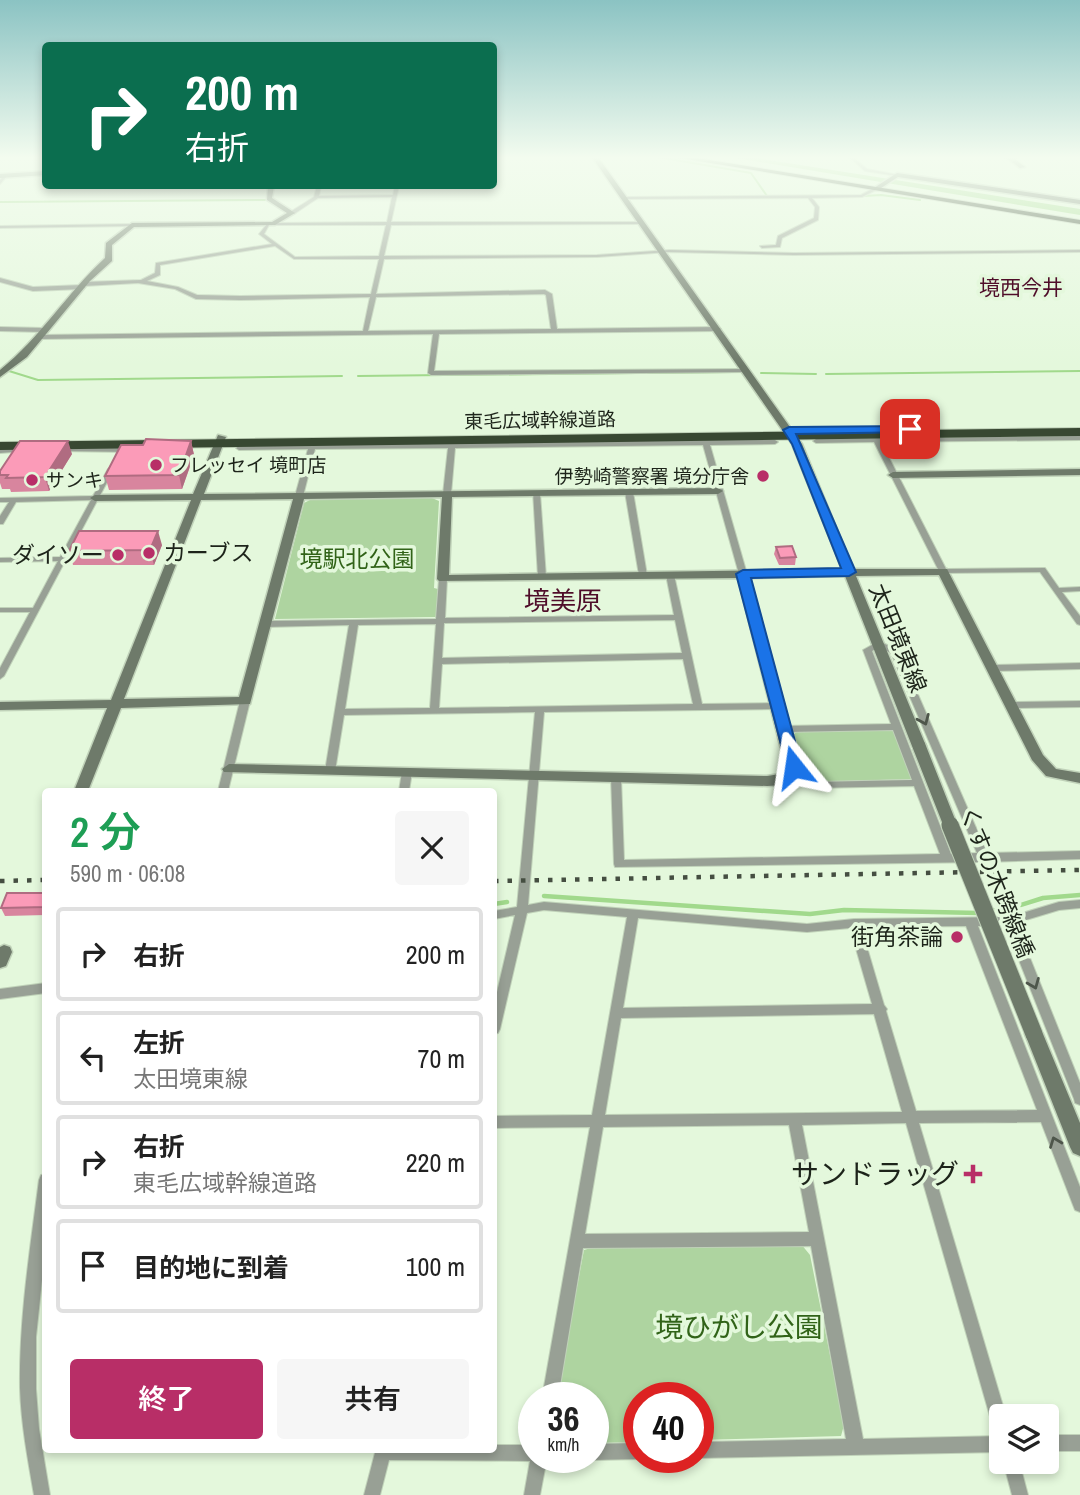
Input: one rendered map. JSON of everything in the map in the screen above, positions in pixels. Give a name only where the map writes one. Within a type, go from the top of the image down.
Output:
[{"type":"highway","name":"東毛広域幹線道路","points":[[0,448],[220,440],[1080,430]]},
{"type":"highway","name":"東毛広域幹線道路","points":[[0,440],[356,441],[653,438],[791,433],[968,434],[1080,430]]},
{"type":"street","points":[[0,374],[24,355],[109,260],[107,246],[130,227]]},
{"type":"street","points":[[267,227],[260,232],[294,258],[597,256],[663,251],[762,250],[1080,251]]},
{"type":"street","points":[[365,333],[389,227]]},
{"type":"street","name":"太田境東線","points":[[645,227],[791,433],[919,746]]},
{"type":"street","points":[[738,246],[762,250],[778,246],[780,237],[800,227]]},
{"type":"street","points":[[141,282],[158,274],[158,264],[274,245]]},
{"type":"street","points":[[0,280],[33,289],[141,282],[171,287],[202,298],[548,293],[554,331]]},
{"type":"street","points":[[0,329],[41,333],[436,334],[718,329]]},
{"type":"street","points":[[436,334],[431,373],[747,370]]},
{"type":"street","points":[[968,434],[992,439]]},
{"type":"street","points":[[632,443],[653,438]]},
{"type":"street","points":[[816,441],[1080,438]]},
{"type":"street","points":[[82,788],[220,440]]},
{"type":"street","points":[[876,440],[1044,765],[1051,773],[1062,777],[1080,778]]},
{"type":"street","points":[[356,441],[369,446]]},
{"type":"street","points":[[239,447],[775,442]]},
{"type":"street","points":[[706,443],[794,767],[790,778]]},
{"type":"street","points":[[143,449],[156,444]]},
{"type":"street","points":[[434,711],[452,446]]},
{"type":"street","points":[[50,447],[196,449]]},
{"type":"street","points":[[224,788],[312,447]]},
{"type":"street","points":[[0,676],[5,656],[35,610],[122,450]]},
{"type":"street","points":[[893,475],[1080,472]]},
{"type":"street","points":[[0,500],[718,491]]},
{"type":"street","points":[[629,492],[643,575]]},
{"type":"street","points":[[536,493],[542,577]]},
{"type":"street","points":[[0,522],[14,500]]},
{"type":"street","points":[[0,560],[61,559]]},
{"type":"street","points":[[443,579],[1038,570],[1045,572],[1080,622]]},
{"type":"street","points":[[670,575],[698,707]]},
{"type":"street","points":[[1058,590],[1080,589]]},
{"type":"street","points":[[0,610],[35,610]]},
{"type":"street","points":[[265,624],[678,617]]},
{"type":"street","points":[[330,771],[354,623]]},
{"type":"street","points":[[947,858],[867,650],[879,644],[895,651],[984,858]]},
{"type":"street","points":[[438,661],[688,656]]},
{"type":"street","points":[[993,668],[1080,666]]},
{"type":"street","points":[[0,706],[245,701]]},
{"type":"street","points":[[1012,705],[1080,704]]},
{"type":"street","points":[[339,712],[777,706]]},
{"type":"street","points":[[497,1016],[522,910],[540,709]]},
{"type":"street","points":[[784,729],[895,727]]},
{"type":"street","name":"くすの木跨線橋","points":[[919,746],[1080,1147]]},
{"type":"street","points":[[229,769],[767,781],[790,778],[813,785],[917,783]]},
{"type":"street","points":[[404,788],[407,772]]},
{"type":"street","points":[[616,777],[619,864],[1080,855]]},
{"type":"street","points":[[497,914],[544,906],[807,928],[854,923],[1009,921],[1059,906],[1080,904]]},
{"type":"street","points":[[553,1382],[633,914]]},
{"type":"street","points":[[1009,921],[1080,1099]]},
{"type":"street","points":[[854,923],[914,1119],[995,1404]]},
{"type":"street","points":[[971,923],[1080,1205]]},
{"type":"street","points":[[0,994],[42,989]]},
{"type":"street","points":[[615,1013],[881,1009]]},
{"type":"street","points":[[497,1122],[794,1121],[1045,1116]]},
{"type":"street","points":[[794,1121],[856,1447]]},
{"type":"street","points":[[42,1219],[27,1388],[31,1434],[42,1495]]},
{"type":"street","points":[[577,1241],[816,1239]]},
{"type":"street","points":[[1059,1443],[1080,1443]]},
{"type":"street","points":[[714,1450],[989,1444]]},
{"type":"street","points":[[372,1495],[383,1453]]},
{"type":"street","points":[[497,1453],[518,1453]]},
{"type":"street","points":[[532,1495],[536,1473]]},
{"type":"street","points":[[1014,1474],[1020,1495]]},
{"type":"green space","name":"境駅北公園","points":[[432,498],[439,501],[434,588],[438,589],[436,617],[275,619],[304,503],[312,499]]},
{"type":"green space","points":[[798,731],[894,731],[913,779],[809,782],[794,734]]},
{"type":"green space","name":"境ひがし公園","points":[[801,1244],[810,1255],[844,1425],[841,1436],[714,1440],[714,1382],[623,1382],[623,1442],[609,1443],[609,1382],[559,1382],[584,1250],[598,1246]]},
{"type":"building","points":[[146,439],[191,441],[179,475],[105,476],[121,445],[143,445]]},
{"type":"building","points":[[20,441],[68,441],[45,477],[6,478],[8,475],[0,475],[0,471]]},
{"type":"building","points":[[79,531],[158,531],[150,550],[69,551]]},
{"type":"building","points":[[792,546],[796,557],[780,558],[776,547]]},
{"type":"building","points":[[7,893],[42,893],[42,907],[1,908]]},
{"type":"waterway","points":[[9,371],[38,380],[342,376]]},
{"type":"waterway","points":[[826,374],[1080,371]]},
{"type":"waterway","points":[[648,373],[734,372]]},
{"type":"waterway","points":[[358,376],[636,373]]},
{"type":"waterway","points":[[761,373],[816,374]]},
{"type":"waterway","points":[[989,911],[1008,909],[1043,898],[1080,895]]},
{"type":"waterway","points":[[544,896],[810,914],[844,910],[978,913]]},
{"type":"waterway","points":[[497,904],[507,902]]},
{"type":"railway","points":[[497,881],[1080,870]]},
{"type":"railway","points":[[0,881],[42,880]]},
{"type":"place","name":"フレッセイ 境町店","points":[[156,465]]},
{"type":"place","name":"伊勢崎警察署 境分庁舎","points":[[763,476]]},
{"type":"place","name":"サンキ","points":[[32,480]]},
{"type":"place","name":"カーブス","points":[[149,553]]},
{"type":"place","name":"ダイソー","points":[[118,555]]},
{"type":"place","name":"街角茶論","points":[[957,937]]},
{"type":"place","name":"サンドラッグ","points":[[973,1174]]},
{"type":"district","name":"境西今井","points":[[1021,288]]},
{"type":"district","name":"境美原","points":[[563,601]]},
{"type":"route","points":[[794,767],[743,574],[849,572],[789,430],[910,429]]}]
